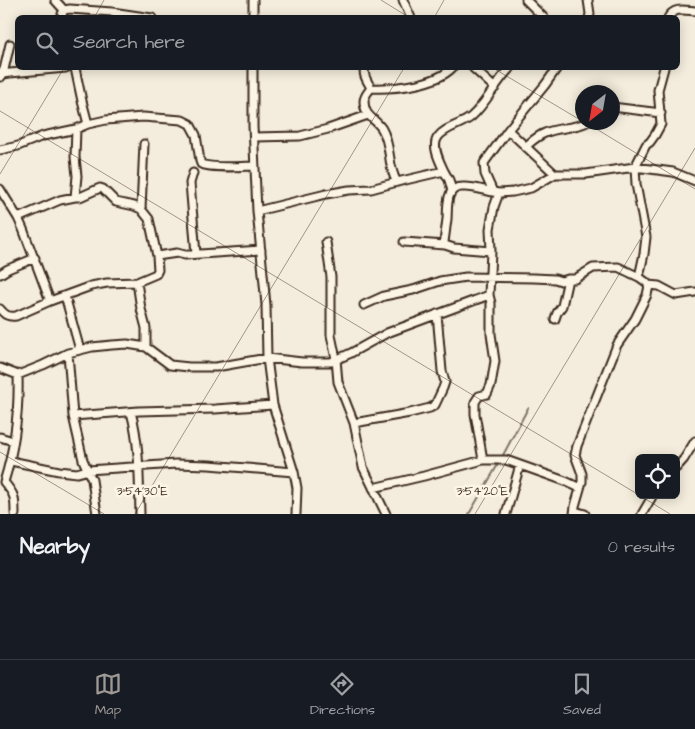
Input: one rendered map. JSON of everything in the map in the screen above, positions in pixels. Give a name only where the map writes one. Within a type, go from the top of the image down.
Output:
[{"type":"street","points":[[55,0],[63,14],[70,9],[132,15]]},
{"type":"street","points":[[253,0],[253,15]]},
{"type":"street","points":[[403,0],[410,15]]},
{"type":"street","points":[[526,0],[541,15]]},
{"type":"street","points":[[588,0],[590,15]]},
{"type":"street","points":[[670,15],[677,9],[695,10]]},
{"type":"street","points":[[10,44],[1,74],[44,70]]},
{"type":"street","points":[[75,70],[88,124]]},
{"type":"street","points":[[254,70],[257,211],[266,305],[267,358],[273,405],[294,472],[297,488],[296,514]]},
{"type":"street","points":[[363,70],[364,75],[372,88]]},
{"type":"street","points":[[397,182],[391,167],[387,140],[376,121],[368,115],[364,100],[367,93],[372,88],[414,85],[447,73],[450,70]]},
{"type":"street","points":[[475,70],[495,88]]},
{"type":"street","points":[[452,191],[441,165],[436,146],[438,137],[472,116],[508,70]]},
{"type":"street","points":[[483,460],[475,402],[479,396],[487,394],[491,386],[495,361],[491,334],[491,303],[489,295],[490,229],[496,192],[485,174],[484,163],[556,70]]},
{"type":"street","points":[[639,277],[646,237],[636,184],[635,166],[646,145],[655,135],[661,124],[658,90],[663,70]]},
{"type":"street","points":[[620,107],[661,113]]},
{"type":"street","points":[[254,137],[300,136],[368,115]]},
{"type":"street","points":[[0,150],[88,124],[106,120],[143,117],[182,120],[190,124],[196,135],[201,164],[203,165],[255,166]]},
{"type":"street","points":[[526,147],[537,137],[545,133],[575,127]]},
{"type":"street","points":[[75,197],[77,176],[75,157],[76,129]]},
{"type":"street","points":[[508,130],[555,174]]},
{"type":"street","points":[[142,209],[144,144]]},
{"type":"street","points":[[445,246],[448,198],[452,191],[458,187],[463,186],[496,192],[513,192],[531,188],[555,174],[586,174],[635,166],[673,172],[695,181]]},
{"type":"street","points":[[257,211],[326,194],[372,189],[444,170]]},
{"type":"street","points":[[194,172],[190,183],[196,254]]},
{"type":"street","points":[[0,309],[6,316],[11,317],[91,286],[107,283],[137,282],[154,276],[158,270],[149,219],[142,209],[116,202],[103,189],[100,188],[80,197],[60,200],[18,218]]},
{"type":"street","points":[[0,189],[18,218],[50,301]]},
{"type":"street","points":[[326,242],[331,277],[331,335],[338,382],[354,423],[363,467],[386,514]]},
{"type":"street","points":[[404,242],[491,251]]},
{"type":"street","points":[[157,256],[177,252],[185,255],[261,250]]},
{"type":"street","points":[[0,274],[35,258]]},
{"type":"street","points":[[364,306],[384,296],[413,290],[440,281],[466,277],[555,279],[561,281],[575,279],[593,268],[618,267],[639,277],[648,285],[659,286],[676,295],[695,292]]},
{"type":"street","points":[[555,319],[562,306],[568,279]]},
{"type":"street","points":[[137,282],[146,328],[146,347]]},
{"type":"street","points":[[585,514],[574,512],[582,482],[582,474],[575,455],[577,446],[616,346],[635,319],[646,295],[648,285]]},
{"type":"street","points":[[0,368],[18,375],[68,353],[127,344],[146,347],[170,365],[189,367],[216,366],[267,358],[302,362],[331,362],[387,333],[489,295]]},
{"type":"street","points":[[65,296],[80,350]]},
{"type":"street","points":[[354,423],[410,413],[435,405],[445,382],[442,371],[437,314]]},
{"type":"street","points":[[68,353],[73,416],[83,460],[92,480],[97,514]]},
{"type":"street","points":[[15,514],[13,492],[2,482],[11,461],[18,375]]},
{"type":"street","points":[[73,416],[273,405]]},
{"type":"street","points":[[131,412],[136,430],[140,514]]},
{"type":"street","points":[[0,437],[13,441]]},
{"type":"street","points":[[680,464],[695,441]]},
{"type":"street","points":[[374,488],[483,460],[506,460],[566,481],[580,488]]},
{"type":"street","points":[[11,461],[77,473],[88,470],[176,464],[294,472]]},
{"type":"street","points":[[506,514],[520,465]]},
{"type":"street","points":[[642,514],[651,499]]},
{"type":"waterway","points":[[502,457],[528,408]]},
{"type":"waterway","points":[[469,514],[500,461]]}]
